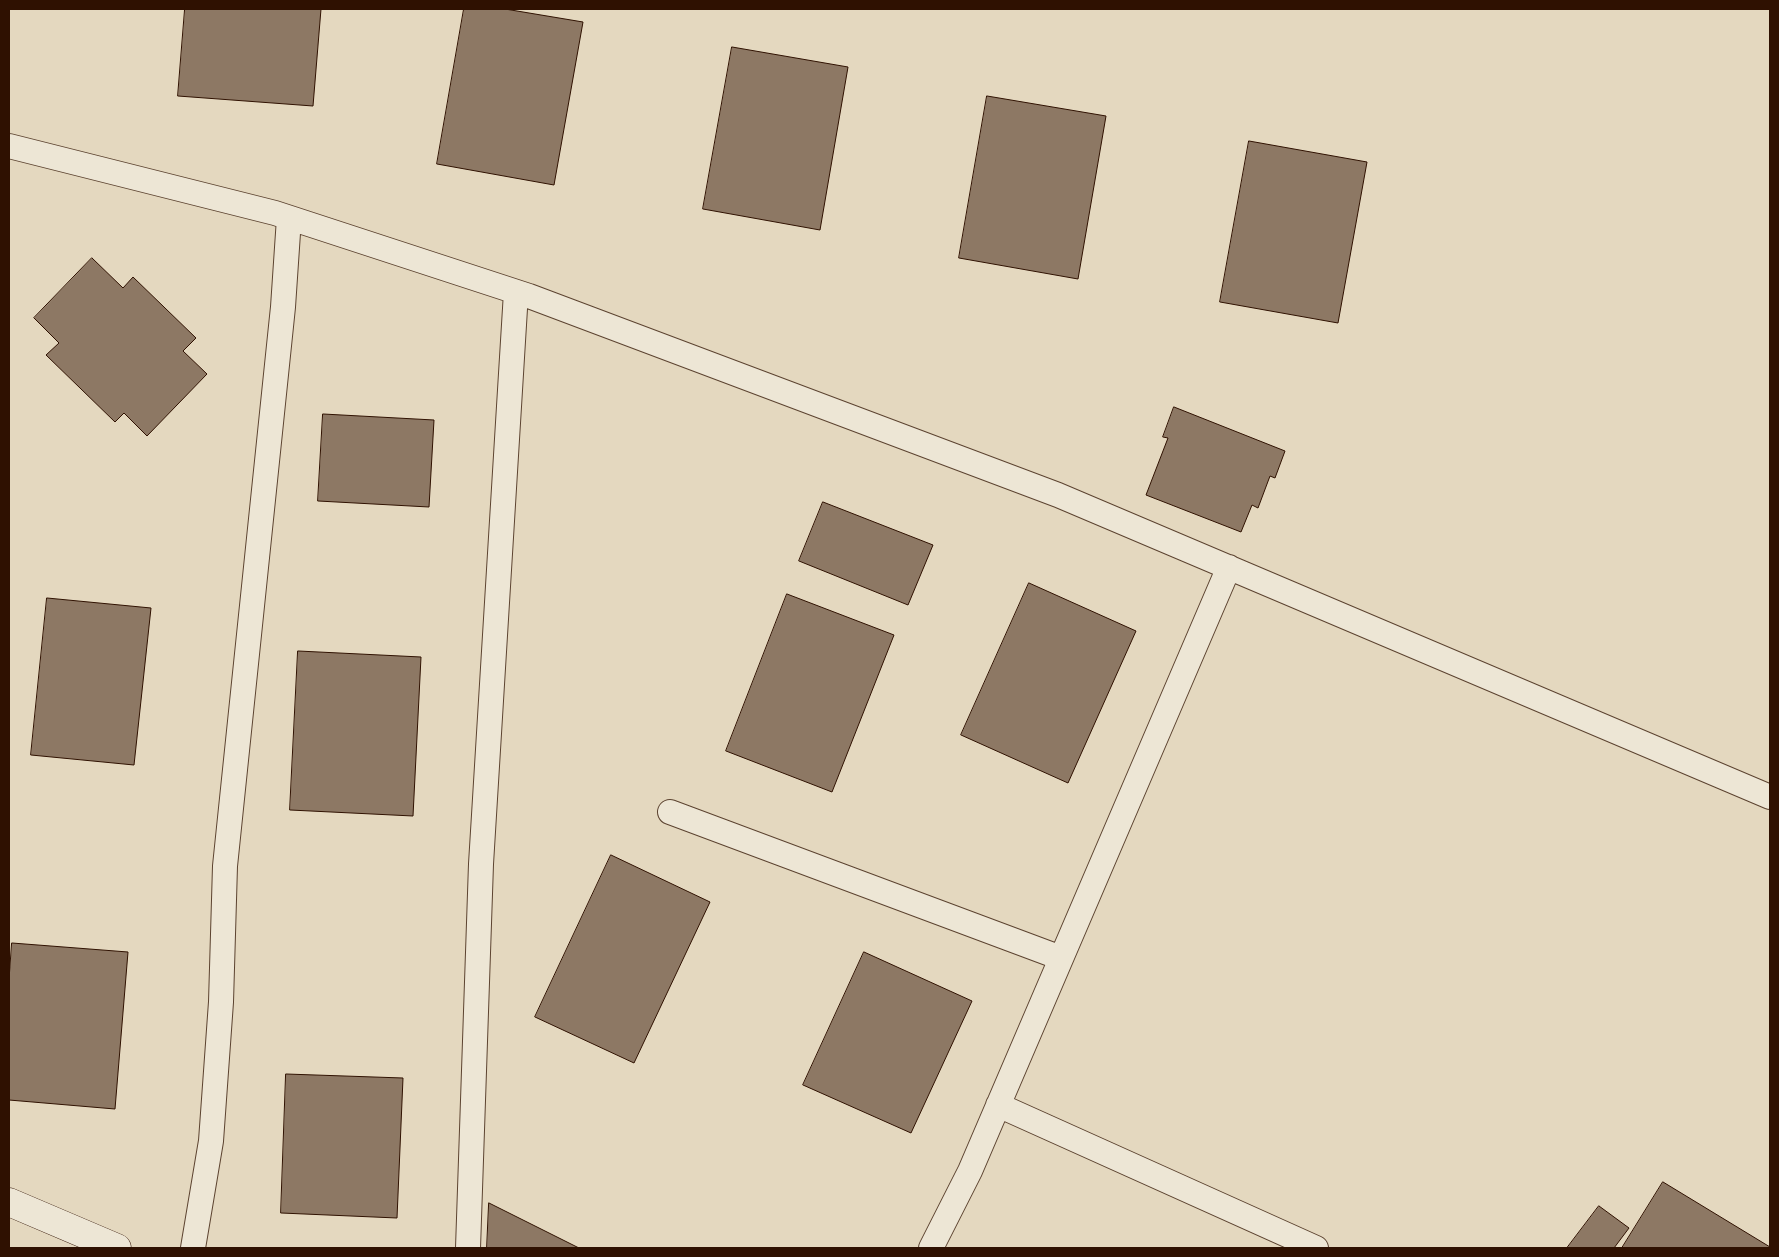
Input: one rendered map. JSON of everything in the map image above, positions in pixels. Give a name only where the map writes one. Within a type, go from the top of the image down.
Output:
[{"type":"main road","points":[[9,1202],[117,1248]]},
{"type":"street","points":[[9,146],[289,218],[516,292],[1058,495],[1770,797]]},
{"type":"street","points":[[193,1248],[211,1141],[221,1002],[225,866],[283,308],[289,218]]},
{"type":"street","points":[[468,1248],[481,864],[516,292]]},
{"type":"street","points":[[931,1248],[970,1171],[1229,568]]},
{"type":"street","points":[[670,812],[1062,958]]},
{"type":"street","points":[[998,1105],[1316,1248]]},
{"type":"building","points":[[185,9],[321,9],[313,106],[178,96]]},
{"type":"building","points":[[464,9],[505,9],[583,22],[554,185],[437,164]]},
{"type":"building","points":[[732,47],[848,67],[820,230],[703,209]]},
{"type":"building","points":[[987,96],[1106,116],[1078,279],[959,258]]},
{"type":"building","points":[[1249,141],[1367,162],[1338,323],[1220,302]]},
{"type":"building","points":[[92,258],[123,288],[133,277],[196,338],[183,351],[207,374],[147,436],[124,413],[115,422],[46,355],[59,343],[34,318]]},
{"type":"building","points":[[1174,407],[1285,451],[1275,478],[1270,476],[1258,508],[1252,505],[1241,532],[1146,495],[1168,438],[1163,437]]},
{"type":"building","points":[[323,414],[434,420],[429,507],[318,501]]},
{"type":"building","points":[[823,502],[933,545],[908,605],[799,561]]},
{"type":"building","points":[[1029,583],[1136,631],[1068,783],[961,735]]},
{"type":"building","points":[[787,594],[894,635],[832,792],[726,751]]},
{"type":"building","points":[[47,598],[151,608],[134,765],[31,755]]},
{"type":"building","points":[[298,651],[421,657],[413,816],[290,810]]},
{"type":"building","points":[[611,855],[710,902],[634,1063],[535,1017]]},
{"type":"building","points":[[12,943],[128,952],[115,1109],[9,1100],[9,980]]},
{"type":"building","points":[[864,952],[972,1001],[911,1133],[803,1085]]},
{"type":"building","points":[[286,1074],[403,1078],[397,1218],[281,1213]]},
{"type":"building","points":[[1663,1182],[1770,1247],[1770,1248],[1622,1248]]},
{"type":"building","points":[[489,1203],[579,1248],[487,1248]]},
{"type":"building","points":[[1599,1206],[1629,1228],[1614,1248],[1567,1248]]}]
